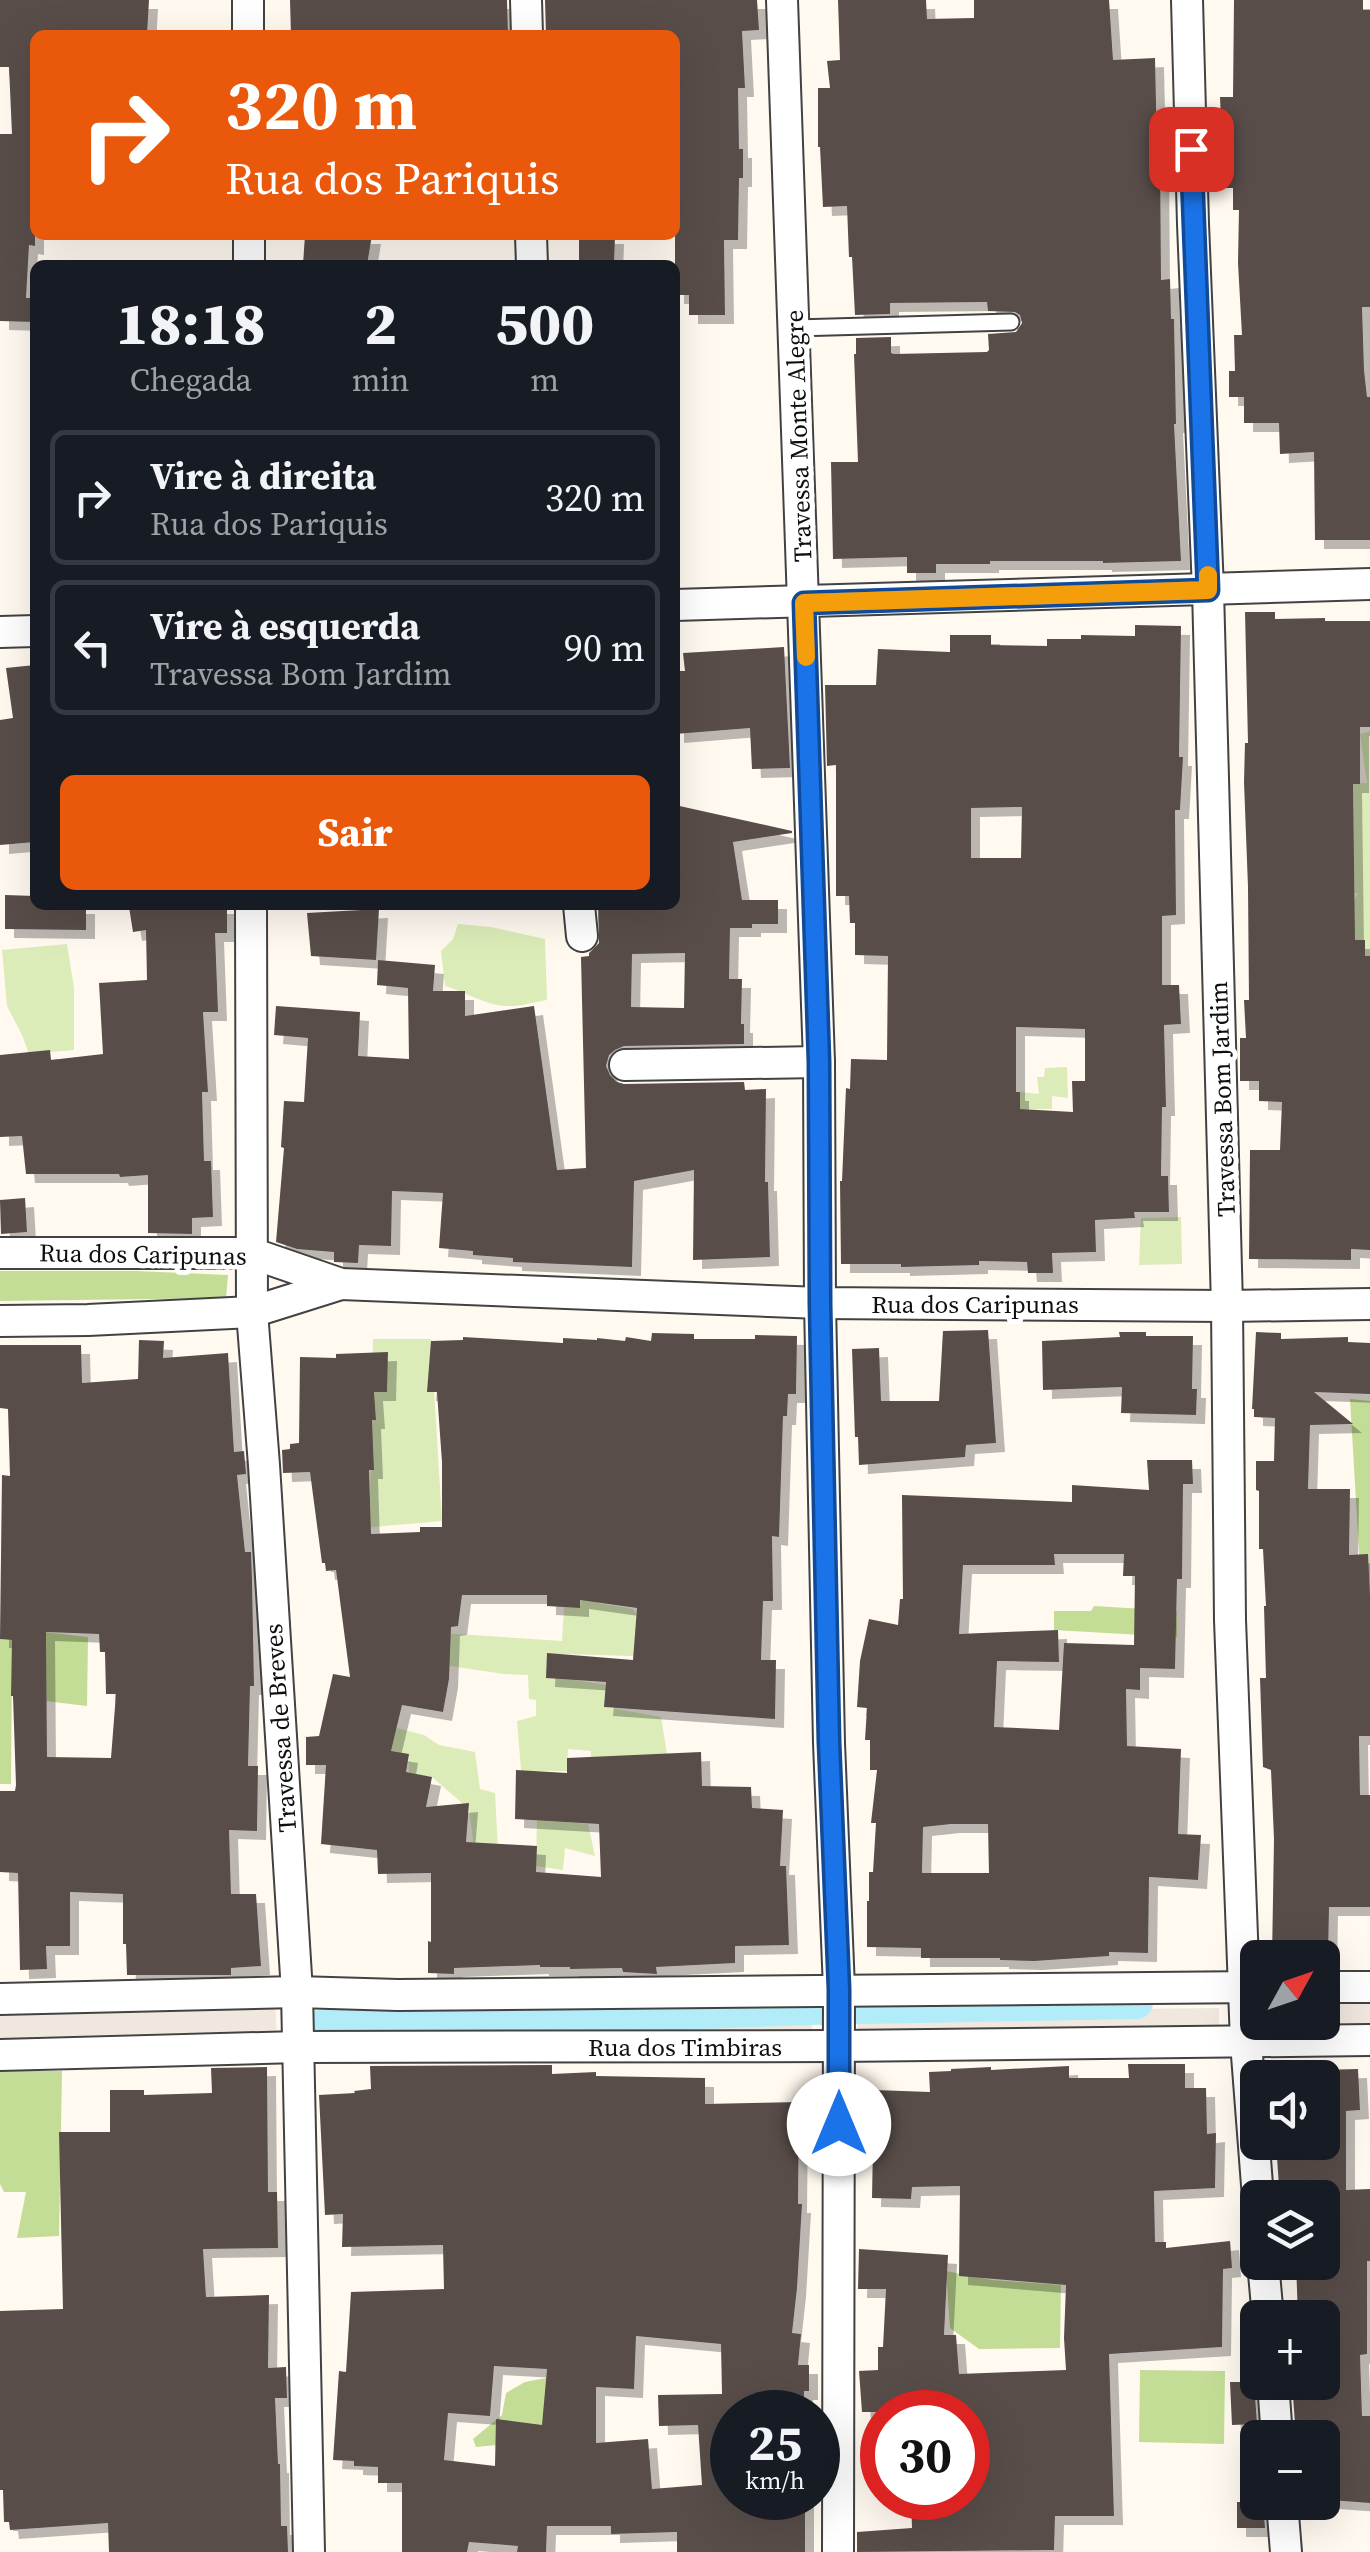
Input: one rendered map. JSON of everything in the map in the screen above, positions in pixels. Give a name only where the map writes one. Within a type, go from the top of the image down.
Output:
[{"type":"street","points":[[248,0],[248,30]]},
{"type":"street","points":[[526,0],[527,30]]},
{"type":"street","name":"Travessa Monte Alegre","points":[[782,0],[819,1062],[829,1742],[839,1989],[838,2552]]},
{"type":"street","name":"Travessa Bom Jardim","points":[[1187,0],[1228,1306],[1230,1620],[1248,1940]]},
{"type":"street","points":[[680,606],[1370,584]]},
{"type":"street","points":[[0,632],[30,631]]},
{"type":"street","name":"Travessa de Breves","points":[[251,910],[252,1312],[296,1992],[309,2552]]},
{"type":"street","points":[[579,910],[582,936]]},
{"type":"street","points":[[624,1064],[819,1062]]},
{"type":"street","name":"Rua dos Caripunas","points":[[0,1253],[251,1253],[340,1284],[820,1304],[1370,1304]]},
{"type":"street","name":"Rua dos Caripunas","points":[[0,1321],[252,1312],[340,1284]]},
{"type":"street","points":[[0,1999],[296,1992],[398,1995],[1240,1986]]},
{"type":"street","points":[[1340,1987],[1370,1987]]},
{"type":"street","name":"Rua dos Timbiras","points":[[0,2055],[298,2048],[839,2046],[1240,2033]]},
{"type":"street","name":"Rua dos Timbiras","points":[[1340,2038],[1370,2040]]},
{"type":"street","name":"Travessa Bom Jardim","points":[[1247,2040],[1257,2180]]},
{"type":"street","points":[[1283,2520],[1286,2552]]},
{"type":"lane","points":[[795,328],[1011,322]]},
{"type":"green space","points":[[1370,731],[1370,960],[1353,944],[1342,922],[1358,893],[1332,892],[1351,844],[1353,821],[1330,804],[1331,783],[1367,783],[1360,734]]},
{"type":"green space","points":[[458,924],[545,939],[547,1000],[499,1005],[445,986],[441,951],[453,939]]},
{"type":"green space","points":[[67,944],[74,988],[74,1050],[29,1054],[7,1006],[2,950]]},
{"type":"green space","points":[[1067,1067],[1068,1098],[1052,1096],[1052,1109],[1020,1109],[1020,1092],[1039,1094],[1037,1077],[1044,1077],[1045,1068]]},
{"type":"green space","points":[[1181,1217],[1182,1264],[1139,1265],[1141,1218]]},
{"type":"green space","points":[[0,1271],[228,1275],[226,1298],[0,1301]]},
{"type":"green space","points":[[373,1339],[431,1339],[442,1521],[338,1530],[370,1498]]},
{"type":"green space","points":[[1350,1399],[1370,1401],[1370,1650],[1364,1636]]},
{"type":"green space","points":[[583,1583],[598,1603],[633,1609],[665,1657],[562,1654],[561,1678],[606,1685],[605,1707],[661,1717],[667,1754],[621,1756],[590,1783],[591,1751],[568,1749],[567,1771],[537,1771],[536,1794],[523,1793],[517,1721],[536,1716],[536,1700],[529,1699],[528,1675],[423,1662],[426,1632],[562,1641],[564,1607],[580,1607]]},
{"type":"green space","points":[[1094,1606],[1177,1611],[1177,1637],[1054,1630],[1054,1611],[1091,1611]]},
{"type":"green space","points":[[26,1630],[88,1637],[87,1706],[45,1701],[12,1662],[11,1784],[0,1784],[0,1639],[25,1641]]},
{"type":"green space","points":[[397,1728],[424,1735],[439,1745],[475,1752],[480,1789],[495,1793],[498,1850],[474,1849],[469,1809],[432,1777],[409,1773],[408,1754],[387,1751]]},
{"type":"green space","points":[[537,1818],[588,1824],[595,1856],[565,1848],[563,1870],[536,1866]]},
{"type":"green space","points":[[0,2071],[62,2071],[59,2236],[17,2238],[26,2192],[4,2192],[0,2184]]},
{"type":"green space","points":[[946,2271],[992,2280],[1061,2285],[1060,2348],[979,2349],[950,2328]]},
{"type":"green space","points":[[1140,2370],[1225,2371],[1224,2444],[1139,2442]]},
{"type":"green space","points":[[567,2374],[549,2440],[476,2447],[473,2439],[502,2415],[506,2393],[525,2382]]},
{"type":"shaded area","points":[[275,2001],[277,2036],[0,2043],[0,2006]]},
{"type":"shaded area","points":[[1370,2003],[1370,2030],[1340,2030],[1340,2004]]},
{"type":"shaded area","points":[[1219,2008],[1219,2034],[858,2037],[857,2012]]},
{"type":"shaded area","points":[[316,2011],[812,2014],[812,2040],[317,2035]]},
{"type":"building","points":[[0,0],[149,0],[147,30],[30,30],[30,240],[35,240],[35,246],[29,245],[26,298],[30,298],[30,322],[0,321],[0,134],[12,134],[9,67],[0,67]]},
{"type":"building","points":[[290,0],[507,0],[508,30],[291,30]]},
{"type":"building","points":[[545,0],[757,0],[759,30],[742,31],[745,88],[738,88],[743,178],[739,178],[738,240],[724,240],[725,315],[689,315],[689,295],[680,295],[680,260],[675,260],[675,240],[680,240],[680,30],[546,30]]},
{"type":"building","points":[[838,0],[926,0],[927,19],[974,18],[974,0],[1109,0],[1113,60],[1155,58],[1161,280],[1170,279],[1174,319],[1174,424],[1181,561],[990,561],[936,564],[936,573],[907,573],[907,557],[833,559],[831,462],[858,462],[856,338],[891,337],[894,354],[987,352],[988,334],[1016,332],[1022,323],[1015,312],[988,311],[987,302],[890,303],[890,314],[855,315],[847,206],[823,207],[818,147],[818,88],[830,88],[827,61],[840,60]]},
{"type":"building","points":[[1234,0],[1363,0],[1363,10],[1370,10],[1370,307],[1362,307],[1364,370],[1370,397],[1370,540],[1315,540],[1314,452],[1280,454],[1279,423],[1244,423],[1244,397],[1229,397],[1229,371],[1235,371],[1234,335],[1242,335],[1239,210],[1233,210],[1233,188],[1225,188],[1220,97],[1233,97]]},
{"type":"building","points":[[305,240],[371,240],[368,260],[303,260]]},
{"type":"building","points":[[579,240],[615,240],[614,260],[579,260]]},
{"type":"building","points":[[1245,612],[1275,612],[1275,619],[1370,621],[1370,727],[1360,727],[1360,784],[1353,784],[1355,940],[1365,940],[1365,956],[1370,956],[1370,1250],[1351,1249],[1351,1260],[1249,1259],[1250,1150],[1280,1150],[1282,1102],[1259,1101],[1259,1081],[1240,1081],[1240,1038],[1246,1038],[1244,1000],[1249,1000]]},
{"type":"building","points":[[1135,625],[1181,626],[1179,757],[1183,757],[1180,810],[1175,810],[1176,915],[1162,916],[1162,985],[1179,985],[1181,1024],[1164,1025],[1166,1107],[1162,1107],[1161,1176],[1168,1176],[1169,1212],[1134,1212],[1135,1218],[1095,1220],[1096,1252],[1052,1253],[1053,1273],[1028,1273],[1027,1262],[901,1267],[841,1264],[840,1181],[846,1088],[850,1089],[851,1059],[887,1060],[888,956],[855,955],[855,923],[850,923],[849,896],[836,896],[836,765],[827,766],[825,685],[876,685],[878,649],[950,652],[950,635],[991,635],[991,645],[1047,646],[1047,639],[1081,639],[1081,635],[1135,636]],"holes":[[[1022,807],[1021,858],[971,858],[971,808]],[[1016,1027],[1085,1029],[1085,1081],[1072,1081],[1073,1112],[1020,1109],[1020,1092],[1016,1092]]]},
{"type":"building","points":[[784,647],[790,768],[752,769],[750,728],[680,734],[683,653]]},
{"type":"building","points":[[30,666],[30,842],[0,845],[0,720],[13,718],[6,668]]},
{"type":"building","points":[[680,806],[792,831],[733,842],[742,900],[778,900],[778,924],[730,928],[729,979],[742,979],[744,1044],[624,1046],[609,1055],[606,1066],[617,1082],[624,1084],[744,1082],[745,1090],[766,1089],[765,1182],[770,1257],[693,1260],[694,1170],[634,1181],[632,1267],[513,1262],[513,1258],[439,1248],[443,1193],[392,1191],[391,1246],[359,1245],[358,1263],[334,1262],[334,1252],[297,1249],[276,1242],[284,1101],[304,1102],[308,1038],[274,1035],[276,1006],[360,1012],[358,1056],[409,1059],[408,988],[377,985],[378,960],[435,965],[433,991],[465,991],[465,1016],[534,1006],[557,1170],[586,1168],[581,957],[589,956],[599,943],[598,910],[680,910]],"holes":[[[685,953],[684,1008],[631,1007],[632,954]]]},
{"type":"building","points":[[5,895],[30,896],[30,910],[86,910],[86,930],[5,929]]},
{"type":"building","points":[[129,910],[227,910],[227,933],[215,933],[218,1012],[203,1012],[208,1092],[202,1092],[204,1161],[211,1161],[213,1217],[192,1218],[192,1234],[148,1233],[148,1175],[26,1174],[22,1136],[0,1137],[0,1055],[50,1050],[51,1060],[103,1054],[99,983],[147,980],[146,930],[133,932]]},
{"type":"building","points":[[379,910],[376,960],[311,956],[307,913]]},
{"type":"building","points":[[25,1198],[27,1232],[1,1234],[0,1200]]},
{"type":"building","points":[[988,1330],[996,1443],[966,1445],[965,1457],[859,1465],[852,1349],[879,1348],[881,1401],[939,1401],[943,1331]]},
{"type":"building","points":[[1119,1332],[1193,1336],[1192,1389],[1197,1389],[1196,1415],[1121,1413],[1122,1387],[1043,1390],[1042,1341],[1120,1337]]},
{"type":"building","points":[[1256,1332],[1281,1333],[1281,1339],[1348,1337],[1348,1342],[1370,1343],[1370,1394],[1314,1392],[1353,1424],[1310,1425],[1308,1489],[1350,1489],[1349,1555],[1368,1554],[1370,1596],[1370,1736],[1359,1736],[1360,1795],[1370,1795],[1370,1907],[1329,1907],[1328,1940],[1272,1940],[1274,1839],[1271,1770],[1263,1767],[1260,1678],[1266,1678],[1266,1606],[1263,1549],[1259,1549],[1256,1461],[1274,1461],[1275,1418],[1254,1417]]},
{"type":"building","points":[[652,1333],[694,1334],[694,1339],[797,1336],[796,1394],[788,1394],[787,1416],[783,1416],[779,1537],[772,1536],[773,1601],[763,1601],[761,1660],[776,1660],[775,1719],[604,1707],[606,1682],[546,1678],[547,1653],[633,1660],[637,1608],[580,1600],[580,1608],[547,1606],[547,1595],[462,1595],[458,1626],[451,1627],[443,1712],[402,1705],[391,1751],[409,1754],[406,1772],[432,1777],[426,1807],[469,1803],[466,1842],[537,1846],[536,1872],[601,1877],[599,1824],[515,1819],[516,1770],[567,1773],[567,1758],[701,1752],[702,1786],[751,1787],[752,1808],[783,1810],[780,1866],[786,1866],[789,1945],[735,1946],[735,1963],[656,1967],[657,1974],[623,1972],[622,1968],[540,1965],[454,1968],[454,1974],[428,1973],[431,1873],[378,1874],[377,1850],[321,1844],[326,1765],[306,1765],[306,1737],[319,1736],[333,1674],[350,1677],[336,1570],[326,1571],[322,1563],[310,1472],[283,1473],[282,1450],[299,1443],[300,1357],[336,1358],[336,1354],[388,1352],[387,1392],[374,1392],[374,1470],[369,1470],[371,1534],[420,1532],[420,1527],[442,1527],[437,1392],[427,1392],[431,1341],[463,1337],[563,1343],[563,1338],[625,1341],[626,1337],[651,1341]]},
{"type":"building","points":[[139,1340],[164,1341],[163,1358],[228,1353],[234,1452],[244,1451],[246,1474],[237,1475],[245,1552],[251,1552],[254,1686],[250,1686],[248,1766],[258,1766],[257,1831],[229,1830],[231,1894],[256,1894],[261,1966],[231,1968],[231,1975],[127,1975],[123,1894],[70,1892],[70,1946],[46,1946],[47,1969],[20,1970],[18,1873],[0,1872],[0,1791],[15,1791],[16,1785],[12,1640],[0,1639],[2,1475],[10,1476],[8,1409],[0,1408],[0,1345],[81,1345],[82,1383],[138,1379]],"holes":[[[46,1632],[99,1634],[100,1652],[105,1652],[106,1694],[116,1694],[111,1758],[47,1757]]]},
{"type":"building","points":[[1147,1460],[1192,1460],[1193,1484],[1183,1484],[1182,1579],[1177,1579],[1175,1669],[1140,1668],[1140,1690],[1126,1689],[1127,1746],[1181,1749],[1178,1834],[1201,1835],[1198,1880],[1149,1877],[1148,1953],[1109,1952],[1109,1956],[1034,1961],[921,1958],[921,1948],[867,1947],[869,1872],[873,1872],[876,1823],[871,1823],[877,1770],[870,1770],[870,1740],[865,1740],[867,1708],[857,1707],[860,1661],[869,1619],[898,1625],[903,1599],[902,1495],[1072,1502],[1072,1485],[1149,1490]],"holes":[[[1054,1554],[1124,1554],[1123,1576],[1135,1576],[1134,1645],[1064,1643],[1059,1730],[994,1727],[997,1661],[1059,1662],[1058,1630],[959,1634],[963,1565],[1055,1565]],[[988,1824],[989,1873],[922,1873],[923,1827]]]},
{"type":"building","points":[[1128,2064],[1185,2064],[1185,2088],[1206,2088],[1207,2134],[1216,2133],[1215,2188],[1154,2191],[1155,2242],[1166,2242],[1166,2248],[1230,2241],[1232,2268],[1223,2269],[1222,2347],[1109,2354],[1114,2516],[1055,2516],[1054,2550],[857,2552],[857,2532],[912,2528],[912,2520],[990,2520],[990,2390],[860,2390],[859,2371],[878,2370],[886,2289],[858,2289],[859,2249],[948,2255],[944,2335],[956,2335],[959,2374],[1066,2370],[1066,2285],[959,2276],[960,2186],[912,2187],[911,2199],[872,2198],[874,2090],[930,2092],[929,2072],[991,2067],[1069,2066],[1069,2078],[1129,2078]]},
{"type":"building","points":[[552,2065],[552,2074],[596,2072],[596,2076],[705,2078],[705,2104],[799,2102],[798,2204],[802,2204],[792,2333],[801,2334],[798,2365],[809,2365],[809,2390],[722,2390],[721,2344],[636,2336],[634,2389],[596,2387],[596,2443],[648,2439],[652,2489],[702,2485],[698,2425],[659,2426],[658,2395],[710,2394],[710,2520],[805,2520],[805,2552],[677,2552],[677,2532],[611,2534],[611,2526],[547,2526],[546,2552],[517,2552],[518,2546],[469,2542],[467,2552],[402,2552],[402,2483],[378,2483],[378,2467],[333,2460],[339,2371],[346,2372],[351,2292],[444,2289],[443,2245],[342,2247],[343,2214],[325,2215],[319,2095],[371,2089],[370,2066]],"holes":[[[494,2366],[547,2369],[542,2425],[496,2419],[495,2466],[444,2460],[448,2413],[490,2416]]]},
{"type":"building","points":[[267,2067],[268,2192],[277,2192],[278,2248],[203,2249],[206,2297],[269,2295],[268,2368],[286,2367],[287,2398],[275,2398],[281,2526],[287,2526],[288,2552],[109,2552],[108,2523],[10,2530],[9,2522],[4,2522],[0,2490],[0,2311],[63,2309],[59,2132],[110,2132],[110,2090],[144,2090],[144,2095],[212,2093],[211,2068]]},
{"type":"building","points":[[1358,2069],[1360,2110],[1346,2111],[1346,2190],[1370,2189],[1367,2354],[1360,2355],[1362,2416],[1370,2416],[1370,2503],[1340,2501],[1340,2420],[1295,2420],[1293,2400],[1340,2400],[1340,2300],[1297,2300],[1297,2280],[1340,2280],[1340,2180],[1279,2180],[1277,2160],[1340,2160],[1340,2070]]},
{"type":"building","points":[[1230,2382],[1240,2382],[1240,2400],[1255,2400],[1257,2420],[1240,2420],[1240,2425],[1232,2425]]},
{"type":"building","points":[[1237,2502],[1240,2520],[1264,2520],[1265,2528],[1237,2528]]},
{"type":"waterway","points":[[297,2027],[811,2009],[1137,2003]]},
{"type":"slow traffic","points":[[806,657],[804,603],[1208,590],[1208,575]]},
{"type":"route","points":[[839,2124],[839,1989],[829,1742],[820,1304],[819,1062],[804,603],[1208,590],[1191,149]]}]
